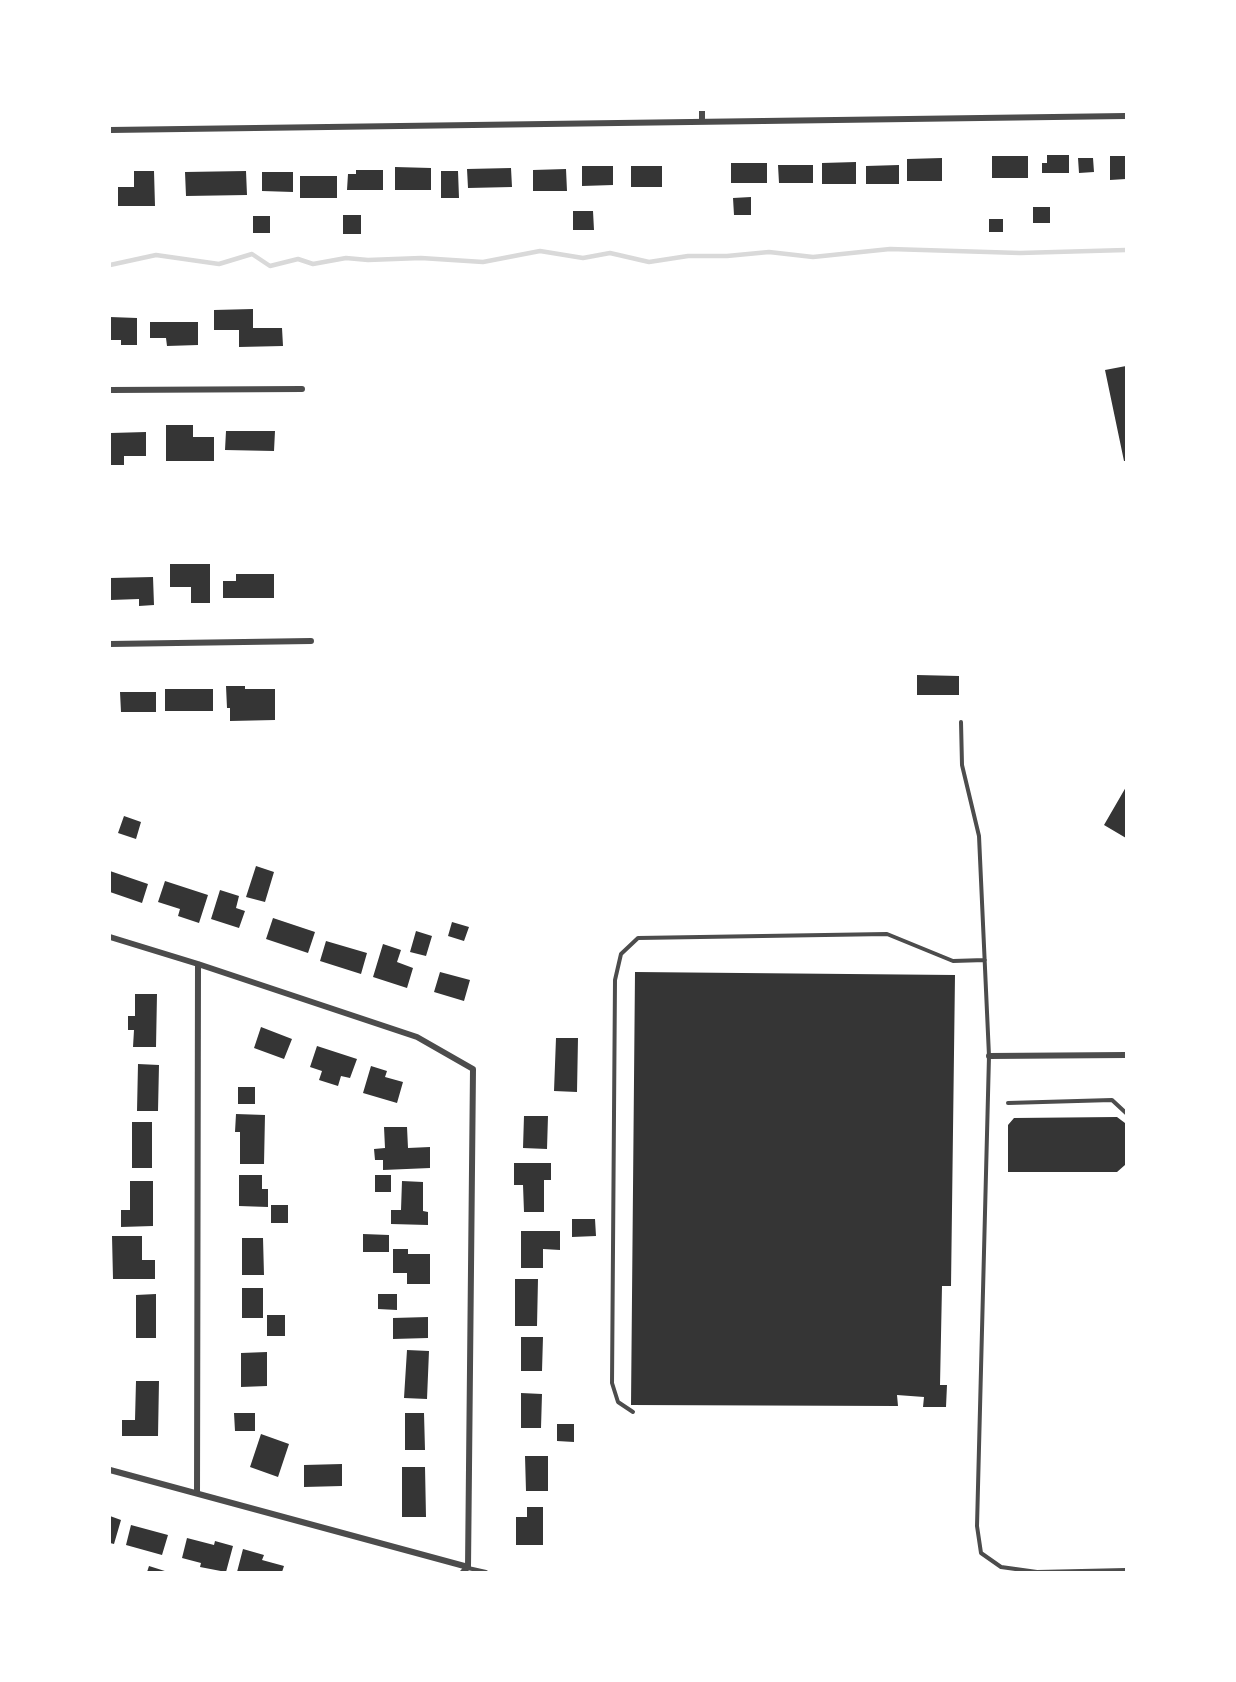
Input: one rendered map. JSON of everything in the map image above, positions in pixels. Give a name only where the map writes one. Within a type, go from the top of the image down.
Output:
[{"type":"street","points":[[702,110],[702,122]]},
{"type":"street","points":[[110,130],[1126,116]]},
{"type":"street","points":[[110,390],[302,389]]},
{"type":"street","points":[[110,644],[312,641]]},
{"type":"street","points":[[110,937],[417,1037],[473,1069],[465,1570],[110,1470]]},
{"type":"street","points":[[196,1493],[198,964]]},
{"type":"street","points":[[990,1056],[1126,1055]]},
{"type":"lane","points":[[961,722],[962,765],[980,836],[990,1056],[977,1526],[981,1553],[1001,1567],[1037,1572],[1126,1570]]},
{"type":"lane","points":[[633,1412],[618,1402],[612,1383],[615,980],[621,954],[638,938],[886,934],[953,961],[985,960]]},
{"type":"lane","points":[[1008,1103],[1112,1101],[1126,1113]]},
{"type":"lane","points":[[995,1572],[1001,1567]]},
{"type":"lane","points":[[465,1570],[486,1572]]},
{"type":"building","points":[[1047,155],[1069,155],[1069,173],[1042,173],[1042,163],[1047,163]]},
{"type":"building","points":[[992,156],[1028,156],[1028,178],[992,178]]},
{"type":"building","points":[[1110,156],[1126,156],[1126,179],[1110,180]]},
{"type":"building","points":[[942,158],[942,181],[907,181],[907,159]]},
{"type":"building","points":[[1078,158],[1093,158],[1094,172],[1079,173]]},
{"type":"building","points":[[856,162],[856,184],[822,184],[822,163]]},
{"type":"building","points":[[731,163],[767,163],[767,183],[731,183]]},
{"type":"building","points":[[778,165],[813,165],[813,183],[779,183]]},
{"type":"building","points":[[899,165],[899,184],[866,184],[866,166]]},
{"type":"building","points":[[582,166],[613,166],[613,185],[582,186]]},
{"type":"building","points":[[631,166],[662,166],[662,187],[631,187]]},
{"type":"building","points":[[395,167],[431,168],[431,190],[395,190]]},
{"type":"building","points":[[511,168],[512,187],[468,188],[467,169]]},
{"type":"building","points":[[566,169],[567,191],[533,191],[533,170]]},
{"type":"building","points":[[356,170],[383,170],[383,190],[347,190],[348,174],[356,174]]},
{"type":"building","points":[[134,171],[154,171],[155,206],[118,206],[118,187],[134,187]]},
{"type":"building","points":[[246,171],[247,195],[186,196],[185,172]]},
{"type":"building","points":[[441,171],[458,171],[459,198],[441,198]]},
{"type":"building","points":[[262,172],[293,172],[293,192],[262,191]]},
{"type":"building","points":[[300,176],[337,176],[337,198],[300,198]]},
{"type":"building","points":[[751,197],[751,215],[734,215],[733,198]]},
{"type":"building","points":[[1033,207],[1050,207],[1050,223],[1033,223]]},
{"type":"building","points":[[573,211],[593,211],[594,230],[573,230]]},
{"type":"building","points":[[343,215],[361,215],[361,234],[343,234]]},
{"type":"building","points":[[253,216],[270,216],[270,233],[253,233]]},
{"type":"building","points":[[989,219],[1003,219],[1003,232],[989,232]]},
{"type":"building","points":[[253,309],[253,328],[282,328],[283,346],[239,347],[239,330],[214,330],[214,310]]},
{"type":"building","points":[[110,317],[137,318],[137,345],[121,345],[121,340],[110,340]]},
{"type":"building","points":[[150,322],[198,322],[198,345],[167,346],[166,338],[150,338]]},
{"type":"building","points":[[1126,366],[1126,461],[1124,461],[1105,370]]},
{"type":"building","points":[[166,425],[193,425],[193,437],[214,437],[214,461],[166,461]]},
{"type":"building","points":[[226,431],[275,431],[274,451],[225,450]]},
{"type":"building","points":[[146,432],[146,456],[124,456],[124,465],[111,465],[111,433]]},
{"type":"building","points":[[170,564],[210,564],[210,603],[191,603],[191,587],[170,587]]},
{"type":"building","points":[[236,574],[274,574],[274,598],[223,598],[223,581],[236,581]]},
{"type":"building","points":[[153,577],[154,605],[139,606],[139,599],[111,600],[110,578]]},
{"type":"building","points":[[917,675],[959,676],[959,695],[917,695]]},
{"type":"building","points":[[226,686],[245,686],[245,689],[275,689],[275,720],[230,721]]},
{"type":"building","points":[[165,689],[213,689],[213,711],[165,711]]},
{"type":"building","points":[[120,692],[156,692],[156,712],[121,712]]},
{"type":"building","points":[[1126,787],[1126,838],[1104,825]]},
{"type":"building","points":[[124,816],[141,822],[136,839],[118,833]]},
{"type":"building","points":[[256,866],[274,872],[265,902],[246,897]]},
{"type":"building","points":[[110,871],[148,884],[142,903],[110,892]]},
{"type":"building","points":[[165,881],[208,895],[199,923],[178,916],[180,909],[158,902]]},
{"type":"building","points":[[220,890],[239,896],[236,908],[245,911],[239,928],[211,919]]},
{"type":"building","points":[[273,918],[315,932],[308,953],[266,939]]},
{"type":"building","points":[[452,922],[469,927],[464,941],[448,936]]},
{"type":"building","points":[[416,931],[432,936],[426,956],[410,952]]},
{"type":"building","points":[[326,941],[367,953],[361,974],[320,961]]},
{"type":"building","points":[[383,944],[401,950],[397,962],[413,968],[407,988],[373,977]]},
{"type":"building","points":[[440,972],[470,980],[464,1001],[434,992]]},
{"type":"building","points":[[635,972],[955,975],[951,1286],[942,1286],[940,1385],[947,1385],[946,1407],[923,1407],[924,1397],[897,1395],[898,1406],[631,1405]]},
{"type":"building","points":[[135,994],[157,994],[156,1047],[133,1047],[134,1030],[128,1030],[128,1016],[135,1016]]},
{"type":"building","points":[[261,1027],[292,1039],[284,1059],[254,1048]]},
{"type":"building","points":[[556,1038],[578,1038],[577,1092],[554,1091]]},
{"type":"building","points":[[317,1046],[357,1059],[350,1078],[341,1076],[338,1086],[319,1080],[322,1071],[310,1067]]},
{"type":"building","points":[[138,1064],[159,1065],[158,1111],[137,1111]]},
{"type":"building","points":[[371,1066],[387,1071],[385,1077],[403,1082],[397,1103],[363,1093]]},
{"type":"building","points":[[238,1087],[255,1087],[255,1104],[238,1104]]},
{"type":"building","points":[[236,1114],[265,1115],[264,1164],[240,1164],[240,1132],[235,1132]]},
{"type":"building","points":[[524,1116],[548,1116],[547,1149],[523,1148]]},
{"type":"building","points":[[1117,1117],[1125,1123],[1125,1165],[1117,1172],[1008,1172],[1008,1125],[1014,1118]]},
{"type":"building","points":[[132,1122],[152,1122],[152,1168],[132,1168]]},
{"type":"building","points":[[384,1127],[407,1127],[408,1148],[430,1147],[430,1168],[383,1170],[383,1160],[375,1160],[374,1149],[385,1148]]},
{"type":"building","points":[[514,1163],[551,1163],[551,1180],[544,1180],[544,1212],[524,1212],[523,1185],[514,1185]]},
{"type":"building","points":[[239,1175],[262,1175],[262,1189],[268,1189],[268,1207],[239,1206]]},
{"type":"building","points":[[375,1175],[391,1175],[391,1192],[375,1192]]},
{"type":"building","points":[[130,1181],[153,1181],[153,1226],[121,1227],[121,1210],[130,1210]]},
{"type":"building","points":[[402,1181],[423,1182],[423,1211],[428,1212],[428,1225],[391,1224],[391,1210],[401,1210]]},
{"type":"building","points":[[271,1205],[288,1205],[288,1223],[271,1223]]},
{"type":"building","points":[[572,1219],[595,1219],[596,1236],[572,1237]]},
{"type":"building","points":[[521,1231],[560,1231],[560,1250],[543,1249],[543,1268],[521,1268]]},
{"type":"building","points":[[363,1234],[389,1235],[389,1252],[363,1252]]},
{"type":"building","points":[[112,1236],[142,1236],[142,1260],[155,1260],[155,1279],[113,1279]]},
{"type":"building","points":[[242,1238],[263,1238],[264,1275],[242,1275]]},
{"type":"building","points":[[393,1249],[408,1249],[408,1254],[430,1254],[430,1284],[407,1284],[407,1273],[393,1273]]},
{"type":"building","points":[[515,1279],[538,1279],[537,1326],[515,1326]]},
{"type":"building","points":[[242,1288],[263,1288],[263,1318],[242,1318]]},
{"type":"building","points":[[156,1294],[156,1338],[136,1338],[136,1295]]},
{"type":"building","points":[[378,1294],[397,1294],[397,1310],[378,1309]]},
{"type":"building","points":[[267,1315],[285,1315],[285,1336],[267,1336]]},
{"type":"building","points":[[428,1317],[428,1338],[393,1339],[393,1318]]},
{"type":"building","points":[[521,1337],[543,1337],[542,1371],[521,1371]]},
{"type":"building","points":[[407,1350],[429,1351],[427,1399],[404,1398]]},
{"type":"building","points":[[267,1352],[267,1386],[241,1387],[241,1353]]},
{"type":"building","points":[[136,1381],[159,1381],[158,1436],[122,1436],[122,1420],[135,1420]]},
{"type":"building","points":[[521,1393],[542,1394],[541,1428],[521,1428]]},
{"type":"building","points":[[234,1413],[255,1413],[255,1431],[235,1431]]},
{"type":"building","points":[[405,1413],[424,1413],[425,1450],[405,1450]]},
{"type":"building","points":[[557,1424],[574,1424],[574,1442],[557,1441]]},
{"type":"building","points":[[261,1434],[289,1444],[278,1477],[250,1467]]},
{"type":"building","points":[[525,1456],[548,1456],[548,1491],[526,1491]]},
{"type":"building","points":[[342,1464],[342,1486],[304,1487],[304,1465]]},
{"type":"building","points":[[402,1467],[425,1467],[426,1517],[402,1517]]},
{"type":"building","points":[[527,1507],[543,1507],[543,1545],[516,1545],[516,1517],[527,1517]]},
{"type":"building","points":[[110,1516],[121,1520],[114,1544],[110,1543]]},
{"type":"building","points":[[131,1525],[168,1535],[162,1555],[126,1545]]},
{"type":"building","points":[[187,1538],[214,1545],[215,1541],[233,1546],[226,1572],[200,1567],[201,1563],[182,1558]]},
{"type":"building","points":[[243,1549],[264,1555],[262,1560],[284,1566],[282,1572],[237,1572]]},
{"type":"building","points":[[149,1566],[168,1572],[147,1572]]},
{"type":"waterway","points":[[110,265],[156,255],[219,264],[252,254],[270,266],[298,259],[313,264],[346,258],[368,260],[421,258],[483,262],[540,251],[583,258],[610,253],[649,262],[688,256],[727,256],[769,252],[813,257],[890,249],[1020,253],[1126,250]]}]
